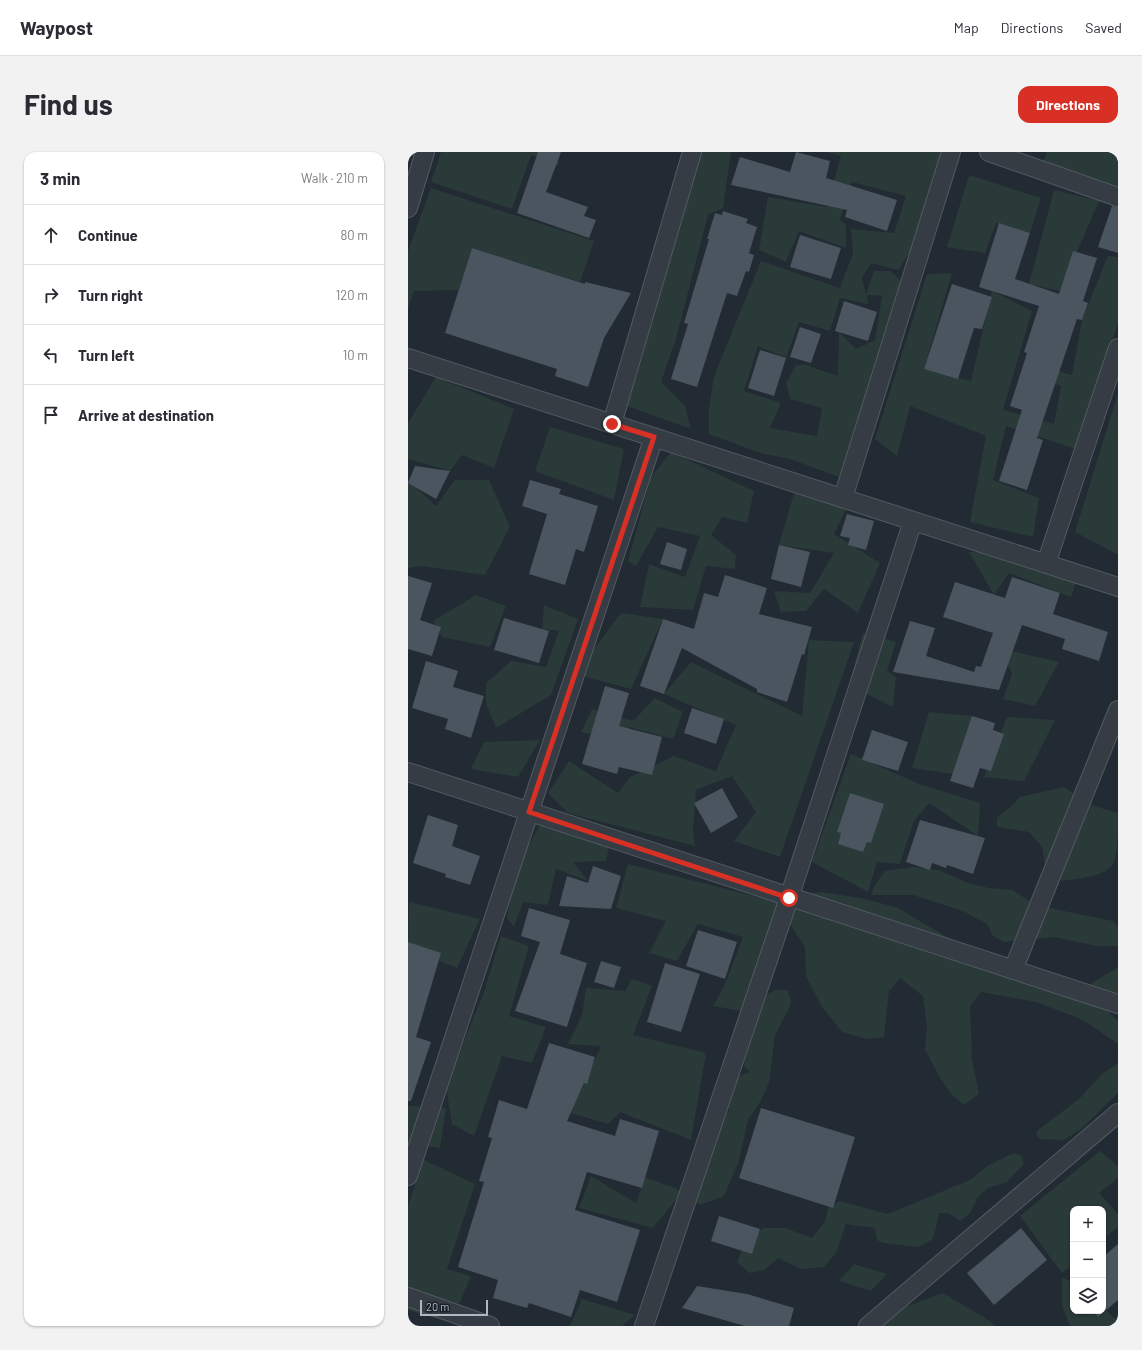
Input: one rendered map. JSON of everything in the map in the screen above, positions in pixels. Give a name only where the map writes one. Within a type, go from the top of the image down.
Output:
[{"type":"street","points":[[408,208],[425,152]]},
{"type":"street","points":[[612,424],[692,152]]},
{"type":"street","points":[[843,498],[951,152]]},
{"type":"street","points":[[989,152],[1118,197]]},
{"type":"street","points":[[1046,564],[1118,348]]},
{"type":"street","points":[[409,361],[654,437],[1118,587]]},
{"type":"street","points":[[408,1176],[654,437]]},
{"type":"street","points":[[644,1326],[789,898],[913,521]]},
{"type":"street","points":[[1013,970],[1118,710]]},
{"type":"street","points":[[408,772],[789,898],[1118,1004]]},
{"type":"street","points":[[868,1326],[1118,1113]]},
{"type":"street","points":[[408,1297],[490,1326]]},
{"type":"shaded area","points":[[441,152],[560,152],[558,166],[531,155],[512,209],[431,182]]},
{"type":"shaded area","points":[[699,152],[731,152],[723,208],[708,215],[676,339],[661,382],[685,406],[691,429],[627,406]]},
{"type":"shaded area","points":[[826,152],[941,152],[935,185],[921,236],[898,270],[871,263],[862,278],[866,295],[874,271],[890,271],[905,284],[867,388],[849,462],[839,477],[790,459],[760,453],[709,434],[709,408],[714,376],[761,261],[840,288],[853,253],[851,229],[894,233],[906,196],[852,182],[840,220],[846,225],[846,248],[799,231],[786,262],[759,250],[768,197],[827,207],[841,156]],"holes":[[[867,295],[882,296],[875,340],[856,349],[839,332],[838,376],[806,365],[796,365],[786,383],[790,399],[822,408],[817,436],[770,428],[781,403],[744,391],[758,346],[786,358],[799,322],[830,331],[840,298],[868,304]]]},
{"type":"shaded area","points":[[1047,152],[1118,152],[1118,188],[1043,162]]},
{"type":"shaded area","points":[[969,175],[1041,198],[1030,233],[996,223],[985,253],[947,247]]},
{"type":"shaded area","points":[[431,188],[594,241],[580,282],[472,248],[458,290],[414,291],[408,309],[408,251]]},
{"type":"shaded area","points":[[1054,190],[1099,201],[1060,291],[1029,284]]},
{"type":"shaded area","points":[[1108,256],[1118,257],[1118,323],[1076,449],[1006,426],[993,480],[1039,498],[1033,537],[970,522],[986,436],[910,406],[897,456],[875,439],[927,274],[952,273],[924,369],[971,381],[992,291],[1032,311],[1003,410],[1054,424],[1061,386],[1024,373],[1024,362],[1072,375],[1082,320]]},
{"type":"shaded area","points":[[436,377],[514,409],[494,468],[462,455],[450,471],[408,459],[408,423]]},
{"type":"shaded area","points":[[1118,393],[1118,555],[1075,532]]},
{"type":"shaded area","points":[[550,427],[624,449],[614,500],[535,471]]},
{"type":"shaded area","points":[[671,452],[754,491],[747,523],[722,517],[711,535],[736,555],[735,569],[706,566],[693,610],[640,607],[649,564],[685,577],[700,536],[658,527],[636,566],[628,561],[651,477]]},
{"type":"shaded area","points":[[408,480],[436,506],[455,480],[489,480],[510,527],[485,575],[421,566],[408,568]]},
{"type":"shaded area","points":[[794,493],[847,507],[834,534],[880,563],[858,613],[824,589],[806,611],[781,612],[774,591],[810,593],[834,553],[779,545]]},
{"type":"shaded area","points":[[1017,550],[1080,569],[1071,597],[1009,573],[994,595],[969,552]]},
{"type":"shaded area","points":[[476,595],[506,606],[490,647],[442,637],[433,621]]},
{"type":"shaded area","points":[[544,605],[578,619],[551,695],[496,728],[486,704],[486,683],[511,661],[546,667],[559,631],[542,629]]},
{"type":"shaded area","points":[[621,613],[663,619],[631,689],[575,674]]},
{"type":"shaded area","points":[[863,633],[896,642],[887,671],[896,677],[893,707],[849,685]]},
{"type":"shaded area","points":[[809,640],[854,642],[780,857],[734,841],[756,812],[732,776],[696,790],[693,830],[695,846],[568,813],[548,793],[569,761],[618,793],[630,777],[674,756],[716,771],[736,725],[664,694],[691,662],[802,716]]},
{"type":"shaded area","points":[[999,648],[1059,662],[1035,706],[1003,699],[1012,674]]},
{"type":"shaded area","points":[[655,698],[683,712],[673,739],[629,727],[625,743],[581,732],[592,709],[633,721]]},
{"type":"shaded area","points":[[929,712],[972,716],[953,774],[912,768]]},
{"type":"shaded area","points":[[1007,717],[1055,720],[1024,781],[984,777]]},
{"type":"shaded area","points":[[540,740],[518,777],[471,769],[484,742]]},
{"type":"shaded area","points":[[851,754],[922,785],[980,803],[978,836],[929,803],[914,821],[900,864],[877,862],[868,892],[812,862]]},
{"type":"shaded area","points":[[1064,787],[1094,806],[1118,813],[1118,832],[1115,858],[1111,866],[1104,872],[1094,876],[1062,881],[1045,865],[1042,847],[1029,832],[997,827],[997,818],[1015,803],[1019,797]]},
{"type":"shaded area","points":[[548,811],[612,834],[606,861],[573,862],[588,881],[556,869],[548,905],[523,902],[514,927],[507,918],[515,870]]},
{"type":"shaded area","points":[[628,864],[782,903],[747,1012],[713,1006],[724,987],[743,937],[698,924],[677,961],[649,953],[666,921],[616,908]]},
{"type":"shaded area","points":[[913,867],[939,870],[968,883],[989,888],[1013,890],[1035,905],[1113,921],[1118,926],[1118,946],[1097,946],[1054,937],[1004,942],[993,936],[987,924],[963,911],[913,895],[872,895],[873,888],[885,871]]},
{"type":"shaded area","points":[[822,892],[866,899],[898,908],[989,962],[1095,999],[1118,1021],[1118,1044],[1083,1020],[1036,1002],[981,992],[970,1006],[972,1059],[979,1094],[964,1105],[952,1095],[942,1081],[925,1050],[927,1025],[923,996],[900,978],[889,991],[884,1037],[867,1039],[842,1032],[822,1007],[806,976],[805,947],[784,915],[799,894]]},
{"type":"shaded area","points":[[409,902],[480,919],[457,968],[408,948]]},
{"type":"shaded area","points":[[501,936],[529,946],[509,1016],[546,1027],[532,1063],[502,1056],[474,1136],[452,1124],[446,1086],[484,992]]},
{"type":"shaded area","points":[[1118,967],[1118,998],[1084,988]]},
{"type":"shaded area","points":[[632,979],[652,986],[633,1035],[706,1053],[691,1140],[620,1112],[608,1124],[565,1111],[580,1093],[601,1046],[568,1044],[582,1015],[586,988],[625,991]]},
{"type":"shaded area","points":[[775,990],[787,990],[791,999],[790,1007],[775,1035],[769,1083],[760,1102],[748,1120],[739,1161],[724,1196],[700,1205],[695,1202],[715,1125],[729,1111],[728,1093],[731,1079],[750,1072],[744,1066],[745,1055],[764,996]]},
{"type":"shaded area","points":[[1118,1063],[1118,1093],[1081,1129],[1064,1140],[1039,1139],[1036,1134],[1038,1130],[1079,1099],[1102,1074]]},
{"type":"shaded area","points":[[408,1106],[446,1108],[440,1148],[408,1144]]},
{"type":"shaded area","points":[[1100,1151],[1118,1166],[1118,1178],[1099,1193],[1118,1214],[1118,1227],[1106,1237],[1106,1206],[1070,1206],[1070,1266],[1062,1273],[1020,1216]]},
{"type":"shaded area","points":[[1014,1153],[1021,1156],[1024,1164],[1007,1182],[988,1188],[978,1197],[970,1213],[960,1221],[948,1213],[939,1213],[932,1240],[918,1247],[883,1243],[877,1240],[875,1228],[846,1224],[836,1253],[824,1267],[801,1269],[778,1258],[765,1270],[749,1273],[737,1262],[743,1247],[763,1228],[785,1228],[812,1238],[825,1221],[828,1208],[839,1201],[888,1214],[972,1179],[987,1166]]},
{"type":"shaded area","points":[[424,1160],[475,1184],[447,1269],[471,1276],[451,1323],[408,1310],[408,1206]]},
{"type":"shaded area","points":[[591,1176],[636,1203],[645,1177],[683,1191],[653,1228],[579,1208]]},
{"type":"shaded area","points":[[854,1264],[887,1274],[871,1291],[839,1281]]},
{"type":"shaded area","points":[[1062,1278],[1070,1281],[1070,1314],[1106,1314],[1106,1311],[1118,1321],[1118,1326],[1070,1326],[1062,1306]]},
{"type":"shaded area","points":[[943,1293],[990,1321],[995,1326],[880,1326],[895,1311]]},
{"type":"shaded area","points":[[582,1299],[635,1315],[622,1326],[570,1326]]},
{"type":"building","points":[[538,152],[561,152],[546,192],[588,207],[584,216],[596,220],[589,238],[517,213]]},
{"type":"building","points":[[796,152],[830,161],[826,178],[897,200],[887,231],[845,217],[847,210],[731,185],[740,157],[790,172]]},
{"type":"building","points":[[1112,206],[1118,207],[1118,253],[1098,247]]},
{"type":"building","points":[[723,211],[748,219],[746,223],[757,227],[749,253],[754,255],[749,272],[746,271],[737,296],[727,293],[697,387],[671,379],[688,324],[684,323],[709,239],[707,239],[715,213],[722,215]]},
{"type":"building","points":[[999,223],[1030,233],[1015,279],[1059,294],[1073,251],[1097,258],[1083,301],[1088,303],[1082,320],[1077,319],[1037,438],[1043,440],[1027,490],[999,481],[1022,410],[1010,406],[1027,353],[1024,352],[1039,306],[979,287]]},
{"type":"building","points":[[800,235],[841,248],[831,279],[790,267]]},
{"type":"building","points":[[472,248],[585,284],[585,282],[631,293],[604,338],[588,387],[555,376],[557,369],[445,333]]},
{"type":"building","points":[[952,284],[992,297],[982,329],[974,328],[958,379],[924,369]]},
{"type":"building","points":[[844,301],[877,312],[868,341],[835,331]]},
{"type":"building","points":[[800,327],[821,334],[811,363],[790,357]]},
{"type":"building","points":[[760,350],[786,358],[774,396],[748,388]]},
{"type":"building","points":[[415,466],[450,471],[436,499],[408,483]]},
{"type":"building","points":[[530,480],[561,489],[559,494],[598,506],[584,552],[576,549],[565,585],[529,574],[547,514],[522,506]]},
{"type":"building","points":[[847,514],[874,521],[866,550],[848,545],[850,538],[840,536]]},
{"type":"building","points":[[667,542],[687,549],[681,570],[660,564]]},
{"type":"building","points":[[779,545],[810,552],[801,587],[771,579]]},
{"type":"building","points":[[725,575],[767,588],[759,614],[812,627],[804,655],[802,654],[787,702],[757,692],[757,689],[682,648],[664,694],[640,686],[663,619],[694,629],[704,593],[718,597]]},
{"type":"building","points":[[408,576],[432,583],[420,620],[441,627],[432,656],[408,649]]},
{"type":"building","points":[[1012,577],[1060,593],[1053,614],[1108,632],[1099,661],[1062,649],[1065,639],[1022,625],[999,690],[893,672],[910,621],[935,628],[926,656],[974,672],[976,666],[981,667],[993,633],[943,617],[955,582],[1005,598]]},
{"type":"building","points":[[504,618],[549,631],[539,663],[494,650]]},
{"type":"building","points":[[426,661],[458,671],[453,687],[484,696],[471,738],[445,729],[448,719],[412,708]]},
{"type":"building","points":[[605,686],[629,693],[619,726],[662,737],[652,775],[619,767],[617,774],[582,764]]},
{"type":"building","points":[[692,708],[724,719],[716,744],[684,733]]},
{"type":"building","points":[[972,716],[995,723],[993,730],[1004,734],[991,771],[980,768],[973,788],[950,781]]},
{"type":"building","points":[[872,730],[908,742],[898,771],[862,760]]},
{"type":"building","points":[[722,788],[738,817],[711,833],[694,803]]},
{"type":"building","points":[[850,793],[884,804],[871,843],[867,842],[863,852],[838,844],[841,833],[837,832]]},
{"type":"building","points":[[428,815],[458,825],[452,846],[480,856],[470,885],[445,877],[446,874],[413,863]]},
{"type":"building","points":[[920,820],[985,838],[973,874],[947,865],[946,868],[932,863],[930,870],[906,862]]},
{"type":"building","points":[[593,866],[621,876],[611,909],[559,906],[567,876],[588,883]]},
{"type":"building","points":[[529,908],[570,920],[560,954],[587,963],[567,1027],[515,1011],[540,942],[521,936]]},
{"type":"building","points":[[698,930],[737,942],[725,979],[686,966]]},
{"type":"building","points":[[408,942],[441,953],[416,1037],[431,1042],[411,1101],[408,1101]]},
{"type":"building","points":[[601,961],[621,967],[614,988],[594,982]]},
{"type":"building","points":[[665,963],[700,974],[681,1032],[647,1022]]},
{"type":"building","points":[[549,1043],[595,1057],[587,1084],[584,1083],[567,1121],[615,1136],[620,1119],[659,1131],[642,1188],[587,1172],[575,1210],[640,1230],[617,1302],[580,1290],[571,1317],[529,1303],[527,1308],[493,1298],[498,1280],[458,1267],[484,1182],[479,1181],[492,1138],[488,1137],[499,1100],[527,1109]]},
{"type":"building","points":[[761,1108],[855,1137],[833,1208],[739,1178]]},
{"type":"building","points":[[719,1216],[760,1229],[752,1254],[711,1241]]},
{"type":"building","points":[[1021,1228],[1047,1260],[994,1305],[967,1273]]},
{"type":"building","points":[[1118,1244],[1118,1300],[1106,1310],[1106,1278],[1106,1254]]},
{"type":"building","points":[[697,1286],[747,1294],[794,1308],[789,1326],[745,1326],[682,1308]]},
{"type":"route","points":[[612,424],[654,437],[529,812],[789,898]]}]
